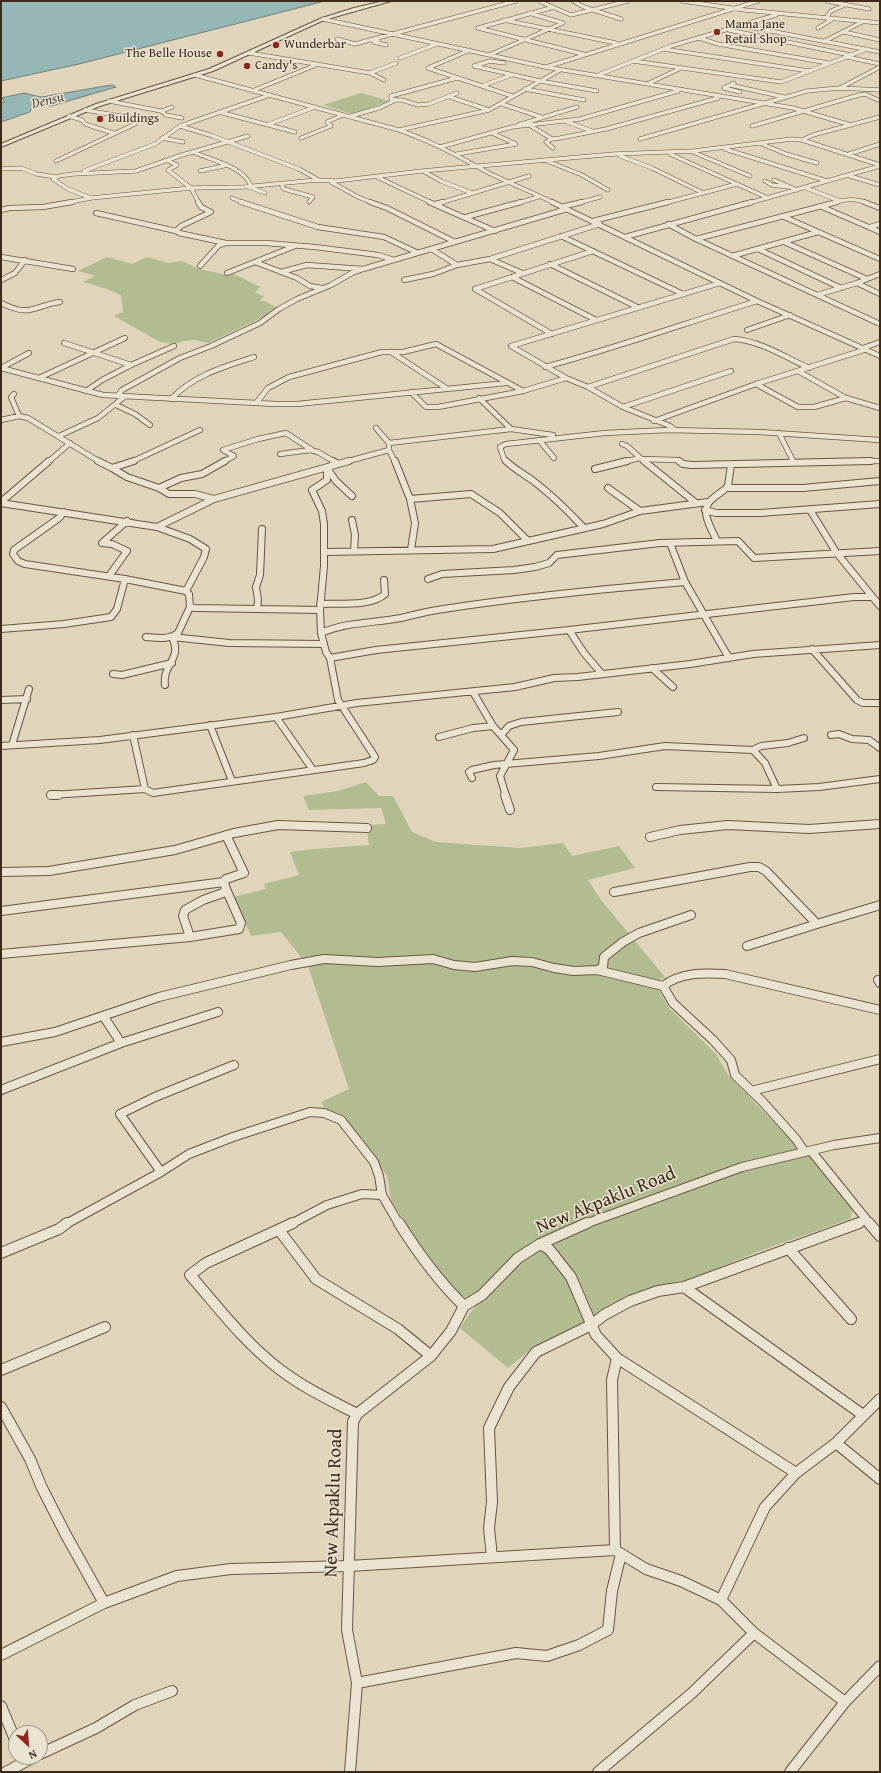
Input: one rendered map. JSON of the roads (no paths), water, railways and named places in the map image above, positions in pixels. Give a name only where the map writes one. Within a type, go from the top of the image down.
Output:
[{"type":"street","points":[[1,146],[85,110],[195,75],[249,53],[323,19],[389,1]]},
{"type":"street","points":[[337,39],[355,44],[516,1]]},
{"type":"street","points":[[542,1],[541,2],[571,15],[628,1]]},
{"type":"street","points":[[573,1],[592,10],[621,19]]},
{"type":"street","points":[[682,1],[781,14],[880,23]]},
{"type":"street","points":[[545,67],[758,1]]},
{"type":"street","points":[[827,1],[869,9]]},
{"type":"street","points":[[826,18],[831,11],[846,5]]},
{"type":"street","points":[[554,7],[477,28],[584,54]]},
{"type":"street","points":[[490,55],[563,24],[529,13]]},
{"type":"street","points":[[598,75],[662,49],[781,14]]},
{"type":"street","points":[[818,28],[834,18]]},
{"type":"street","points":[[323,19],[560,70],[598,75],[762,104],[785,106],[851,125]]},
{"type":"street","points":[[504,20],[619,44]]},
{"type":"street","points":[[825,41],[864,21]]},
{"type":"street","points":[[742,25],[880,52]]},
{"type":"street","points":[[729,30],[850,55]]},
{"type":"street","points":[[844,32],[880,40]]},
{"type":"street","points":[[380,38],[382,39],[374,42],[386,45]]},
{"type":"street","points":[[697,38],[724,45],[828,63]]},
{"type":"street","points":[[400,58],[438,43]]},
{"type":"street","points":[[662,49],[809,71]]},
{"type":"street","points":[[633,61],[679,69],[781,82],[845,56],[867,49]]},
{"type":"street","points":[[470,50],[428,68],[482,86],[513,95],[524,96]]},
{"type":"street","points":[[249,53],[370,73],[384,80]]},
{"type":"street","points":[[845,56],[880,66]]},
{"type":"street","points":[[504,63],[490,61],[474,66],[540,81],[597,91]]},
{"type":"street","points":[[370,73],[396,63]]},
{"type":"street","points":[[252,91],[318,65]]},
{"type":"street","points":[[840,88],[880,66]]},
{"type":"street","points":[[647,84],[679,69]]},
{"type":"street","points":[[399,130],[471,116],[489,110],[502,104],[513,95],[560,70]]},
{"type":"street","points":[[195,75],[268,96],[351,116],[423,138],[538,197],[600,224],[757,301],[880,356]]},
{"type":"street","points":[[482,86],[512,75]]},
{"type":"street","points":[[740,92],[724,88],[744,77]]},
{"type":"street","points":[[457,78],[391,96],[391,99],[421,105],[450,97],[457,93]]},
{"type":"street","points":[[730,85],[784,97]]},
{"type":"street","points":[[640,139],[807,91],[840,88],[879,90]]},
{"type":"street","points":[[525,89],[584,100]]},
{"type":"street","points":[[512,127],[567,122],[680,90]]},
{"type":"street","points":[[752,126],[879,90]]},
{"type":"street","points":[[865,94],[880,101]]},
{"type":"street","points":[[1,169],[21,168],[37,174],[56,177],[72,174],[136,153],[155,144],[180,126],[268,96]]},
{"type":"street","points":[[450,97],[489,110]]},
{"type":"street","points":[[553,148],[546,142],[552,138],[595,132],[720,97]]},
{"type":"street","points":[[351,116],[379,108],[396,100]]},
{"type":"street","points":[[110,101],[162,111],[172,107]]},
{"type":"street","points":[[502,104],[541,117]]},
{"type":"street","points":[[269,124],[315,107]]},
{"type":"street","points":[[440,147],[577,107]]},
{"type":"street","points":[[85,110],[132,118],[139,121]]},
{"type":"street","points":[[162,111],[166,115],[182,118]]},
{"type":"street","points":[[219,112],[295,132]]},
{"type":"street","points":[[301,138],[331,126],[327,122],[342,114]]},
{"type":"street","points":[[69,116],[82,120],[86,124],[113,133]]},
{"type":"street","points":[[1,210],[9,208],[32,208],[59,205],[91,198],[191,188],[249,187],[317,180],[336,181],[422,171],[614,154],[693,152],[760,143],[802,140],[880,117]]},
{"type":"street","points":[[870,119],[880,123]]},
{"type":"street","points":[[567,122],[595,132]]},
{"type":"street","points":[[56,161],[135,124]]},
{"type":"street","points":[[180,126],[213,136],[299,169],[317,180]]},
{"type":"street","points":[[531,126],[552,138]]},
{"type":"street","points":[[456,154],[516,144],[492,133]]},
{"type":"street","points":[[72,174],[134,171],[248,136]]},
{"type":"street","points":[[162,138],[183,142]]},
{"type":"street","points":[[802,140],[848,154],[880,166]]},
{"type":"street","points":[[760,143],[786,154],[817,163]]},
{"type":"street","points":[[848,154],[880,144]]},
{"type":"street","points":[[724,148],[749,158],[827,182]]},
{"type":"street","points":[[192,152],[212,160],[219,160],[228,165],[248,178],[249,187]]},
{"type":"street","points":[[693,152],[750,176]]},
{"type":"street","points":[[668,153],[768,198]]},
{"type":"street","points":[[614,154],[633,159],[703,193]]},
{"type":"street","points":[[166,160],[177,165],[168,170],[191,188],[201,207],[211,213],[181,226],[176,231]]},
{"type":"street","points":[[544,160],[582,175],[608,190]]},
{"type":"street","points":[[200,171],[228,165]]},
{"type":"street","points":[[625,237],[668,224],[850,176],[880,166]]},
{"type":"street","points":[[422,171],[441,181],[472,193]]},
{"type":"street","points":[[377,176],[434,204],[495,231]]},
{"type":"street","points":[[434,204],[529,176]]},
{"type":"street","points":[[850,176],[880,185]]},
{"type":"street","points":[[56,177],[53,179],[54,181],[64,187],[91,198]]},
{"type":"street","points":[[325,180],[334,183],[358,197],[387,208],[455,242]]},
{"type":"street","points":[[774,180],[783,181],[788,187]]},
{"type":"street","points":[[765,181],[772,185],[797,190]]},
{"type":"street","points":[[283,184],[282,187],[284,189],[313,197],[309,202]]},
{"type":"street","points":[[593,221],[737,184]]},
{"type":"street","points":[[249,187],[265,193]]},
{"type":"street","points":[[806,188],[840,201]]},
{"type":"street","points":[[466,217],[538,197]]},
{"type":"street","points":[[561,206],[600,197]]},
{"type":"street","points":[[232,198],[314,226],[384,237],[418,253]]},
{"type":"street","points":[[696,239],[847,199],[860,200],[880,208]]},
{"type":"street","points":[[820,206],[880,232]]},
{"type":"street","points":[[124,397],[118,395],[118,393],[167,365],[260,323],[279,309],[352,273],[568,209]]},
{"type":"street","points":[[96,213],[226,243],[266,243],[363,252],[394,260]]},
{"type":"street","points":[[782,216],[880,259]]},
{"type":"street","points":[[404,280],[433,274],[457,265],[490,259],[600,224]]},
{"type":"street","points":[[668,224],[732,256],[880,324]]},
{"type":"street","points":[[870,227],[880,224]]},
{"type":"street","points":[[732,256],[818,232]]},
{"type":"street","points":[[561,236],[683,294]]},
{"type":"street","points":[[784,242],[867,278]]},
{"type":"street","points":[[200,266],[218,245],[226,243]]},
{"type":"street","points":[[227,273],[295,246]]},
{"type":"street","points":[[758,249],[841,288]]},
{"type":"street","points":[[433,250],[457,265]]},
{"type":"street","points":[[552,334],[475,289],[593,251]]},
{"type":"street","points":[[1,257],[73,269]]},
{"type":"street","points":[[490,259],[522,273]]},
{"type":"street","points":[[1,280],[15,273],[25,260]]},
{"type":"street","points":[[255,262],[281,272],[310,286],[323,288]]},
{"type":"street","points":[[281,272],[307,264],[364,269]]},
{"type":"street","points":[[550,264],[637,307]]},
{"type":"street","points":[[817,295],[857,283],[880,274]]},
{"type":"street","points":[[512,277],[596,320]]},
{"type":"street","points":[[675,430],[670,426],[654,421],[623,407],[588,387],[566,378],[511,346],[720,283]]},
{"type":"street","points":[[857,283],[880,294]]},
{"type":"street","points":[[545,367],[593,354],[672,327],[757,301]]},
{"type":"street","points":[[1,303],[18,311],[28,312],[34,311],[48,304],[60,302]]},
{"type":"street","points":[[747,330],[790,315]]},
{"type":"street","points":[[39,378],[125,338]]},
{"type":"street","points":[[588,387],[734,339],[753,342],[809,368]]},
{"type":"street","points":[[654,421],[756,384],[798,372],[880,342]]},
{"type":"street","points":[[64,344],[131,365]]},
{"type":"street","points":[[257,402],[268,388],[289,377],[382,352],[404,352],[436,344],[523,391]]},
{"type":"street","points":[[86,391],[102,380],[131,365],[174,346]]},
{"type":"street","points":[[391,352],[446,388]]},
{"type":"street","points":[[1,368],[29,353]]},
{"type":"street","points":[[171,399],[181,388],[193,380],[254,357]]},
{"type":"street","points":[[1,368],[86,391],[124,397],[297,404],[446,388],[491,386],[506,383]]},
{"type":"street","points":[[623,407],[731,371]]},
{"type":"street","points":[[798,372],[846,398],[879,407]]},
{"type":"street","points":[[411,392],[426,407],[432,408],[523,391],[566,378]]},
{"type":"street","points":[[756,384],[798,407],[814,408],[846,398]]},
{"type":"street","points":[[14,394],[12,397],[19,416]]},
{"type":"street","points":[[58,436],[98,418],[124,397]]},
{"type":"street","points":[[479,398],[511,429]]},
{"type":"street","points":[[116,405],[135,414],[150,425]]},
{"type":"street","points":[[670,426],[671,415]]},
{"type":"street","points":[[1,420],[19,416],[28,418],[100,463],[127,477],[159,488],[169,494],[195,494],[214,499]]},
{"type":"street","points":[[376,428],[389,443],[389,450],[410,499],[415,523],[411,550]]},
{"type":"street","points":[[389,443],[511,429],[559,436]]},
{"type":"street","points":[[112,468],[132,462],[200,430]]},
{"type":"street","points":[[584,528],[556,499],[532,480],[514,469],[504,459],[500,446],[559,436],[675,430],[779,433],[880,440]]},
{"type":"street","points":[[779,433],[793,461]]},
{"type":"street","points":[[159,488],[181,478],[202,474],[234,456],[223,450],[258,439],[286,434],[338,464]]},
{"type":"street","points":[[539,440],[542,446],[554,458]]},
{"type":"street","points":[[1,502],[70,443]]},
{"type":"street","points":[[622,444],[627,446],[696,503]]},
{"type":"street","points":[[280,454],[291,454],[303,450],[312,450]]},
{"type":"street","points":[[157,527],[214,499],[389,450]]},
{"type":"street","points":[[595,469],[641,458],[677,460],[683,464],[692,465],[777,464],[793,461],[880,461]]},
{"type":"street","points":[[324,552],[481,550],[528,541],[603,524],[640,511],[708,502],[727,488],[730,482],[732,465]]},
{"type":"street","points":[[327,468],[336,481],[352,496]]},
{"type":"street","points":[[51,795],[144,789],[153,793],[373,760],[374,756],[338,700],[330,658],[326,652],[321,633],[320,604],[324,566],[324,524],[322,511],[312,490],[327,480],[327,468]]},
{"type":"street","points":[[727,488],[755,490],[880,481]]},
{"type":"street","points":[[608,488],[640,511]]},
{"type":"street","points":[[410,499],[471,494],[500,513],[528,541]]},
{"type":"street","points":[[1,502],[157,527],[193,541],[206,549],[204,557],[186,590]]},
{"type":"street","points":[[708,502],[705,510],[717,541]]},
{"type":"street","points":[[705,510],[713,514],[810,510],[880,504]]},
{"type":"street","points":[[810,510],[836,552],[880,606]]},
{"type":"street","points":[[64,512],[14,550],[15,557],[18,561],[25,564],[109,576],[186,590],[189,594],[190,607],[178,634],[172,637]]},
{"type":"street","points":[[352,520],[355,535],[354,551]]},
{"type":"street","points":[[109,576],[127,551],[112,544],[102,543],[127,522]]},
{"type":"street","points":[[257,608],[260,601],[256,585],[259,578],[263,546],[262,528]]},
{"type":"street","points":[[428,579],[442,574],[514,570],[540,566],[549,563],[557,555],[575,552],[670,543],[717,541],[742,542],[750,556],[754,558],[836,552],[880,551]]},
{"type":"street","points":[[670,543],[685,582],[702,614],[729,658]]},
{"type":"street","points":[[1,629],[64,624],[111,617],[118,609],[125,579]]},
{"type":"street","points":[[320,604],[380,599],[385,594],[384,580]]},
{"type":"street","points":[[321,633],[330,629],[352,624],[400,618],[436,610],[641,584],[685,582]]},
{"type":"street","points":[[330,658],[376,650],[456,640],[569,630],[854,597],[872,597]]},
{"type":"street","points":[[190,607],[320,610]]},
{"type":"street","points":[[569,630],[580,648],[602,674]]},
{"type":"street","points":[[146,637],[172,637],[201,642],[244,644],[324,644]]},
{"type":"street","points":[[165,685],[163,680],[164,674],[172,663],[177,648],[172,637]]},
{"type":"street","points":[[1,746],[100,740],[210,724],[276,717],[342,706],[515,687],[554,678],[602,674],[729,658],[880,645]]},
{"type":"street","points":[[812,650],[857,700],[863,703],[880,702]]},
{"type":"street","points":[[113,674],[122,676],[172,663]]},
{"type":"street","points":[[652,668],[673,687]]},
{"type":"street","points":[[12,745],[30,689]]},
{"type":"street","points":[[473,692],[493,726],[514,750],[514,754],[500,776],[510,810]]},
{"type":"street","points":[[1,700],[27,699]]},
{"type":"street","points":[[321,710],[331,702],[338,700]]},
{"type":"street","points":[[501,735],[509,726],[521,722],[618,712]]},
{"type":"street","points":[[276,717],[313,770]]},
{"type":"street","points":[[210,724],[232,781]]},
{"type":"street","points":[[440,737],[473,728],[493,726]]},
{"type":"street","points":[[831,736],[839,734],[852,739],[869,740],[880,748]]},
{"type":"street","points":[[133,736],[144,789]]},
{"type":"street","points":[[472,778],[469,772],[472,770],[494,765],[599,756],[665,746],[754,750],[761,746],[788,743],[804,738]]},
{"type":"street","points":[[754,750],[765,763],[777,789]]},
{"type":"street","points":[[656,787],[777,789],[819,787],[880,780]]},
{"type":"street","points":[[650,837],[680,830],[728,825],[763,828],[809,829],[880,824]]},
{"type":"street","points":[[1,872],[49,871],[175,850],[226,835],[278,825],[366,828]]},
{"type":"street","points":[[190,937],[184,916],[185,910],[202,900],[223,893],[226,879],[244,873],[226,835]]},
{"type":"street","points":[[614,892],[750,867],[759,867],[766,871],[817,924]]},
{"type":"street","points":[[1,911],[225,886]]},
{"type":"street","points":[[1,954],[190,937],[239,929],[241,923],[225,886]]},
{"type":"street","points":[[747,946],[877,906],[880,911]]},
{"type":"street","points":[[597,970],[603,967],[604,957],[623,942],[657,926],[691,915]]},
{"type":"street","points":[[1,1042],[55,1032],[104,1017],[159,997],[291,965],[324,959],[378,962],[433,959],[454,965],[475,967],[495,965],[512,961],[532,962],[554,968],[574,971],[597,970],[622,975],[663,986],[672,1003],[713,1040],[730,1060],[735,1075],[808,1151],[880,1236]]},
{"type":"street","points":[[663,986],[669,980],[684,976],[710,973],[725,974],[880,1010]]},
{"type":"street","points":[[1,1090],[122,1043],[218,1012]]},
{"type":"street","points":[[104,1017],[122,1043]]},
{"type":"street","points":[[751,1091],[880,1059]]},
{"type":"street","points":[[161,1172],[120,1114],[155,1097],[234,1065]]},
{"type":"street","points":[[1,1253],[59,1229],[68,1222],[161,1172],[189,1154],[233,1137],[310,1112],[324,1113],[341,1120],[374,1162],[379,1176],[382,1195],[423,1260],[452,1295],[464,1306]]},
{"type":"street","name":"New Akpaklu Road","points":[[350,1772],[356,1683],[347,1630],[353,1422],[357,1414],[431,1356],[451,1331],[464,1306],[482,1295],[518,1258],[540,1244],[596,1219],[742,1167],[859,1139],[880,1138]]},
{"type":"street","points":[[357,1414],[292,1379],[253,1347],[225,1317],[190,1275],[206,1263],[279,1230],[327,1205],[362,1194],[382,1195]]},
{"type":"street","points":[[492,1557],[489,1528],[492,1502],[489,1428],[509,1387],[536,1352],[591,1325],[598,1318],[655,1292],[684,1287],[866,1220]]},
{"type":"street","points":[[279,1230],[316,1279],[398,1329],[431,1356]]},
{"type":"street","points":[[540,1244],[549,1249],[571,1277],[596,1336],[617,1358],[796,1473]]},
{"type":"street","points":[[788,1248],[851,1320]]},
{"type":"street","points":[[684,1287],[863,1415]]},
{"type":"street","points":[[1,1370],[105,1327]]},
{"type":"street","points":[[356,1683],[444,1665],[516,1653],[547,1656],[579,1645],[608,1630],[618,1552],[612,1380],[617,1358]]},
{"type":"street","points":[[721,1600],[765,1507],[796,1473],[836,1443],[880,1399]]},
{"type":"street","points":[[1,1407],[30,1459],[42,1488],[66,1536],[104,1603]]},
{"type":"street","points":[[836,1443],[880,1479]]},
{"type":"street","points":[[1,1655],[104,1603],[177,1576],[231,1569],[349,1566],[492,1557],[618,1552],[646,1569],[681,1582],[721,1600],[754,1633],[845,1702]]},
{"type":"street","points":[[598,1772],[692,1693],[754,1633]]},
{"type":"street","points":[[790,1772],[845,1702],[880,1666]]},
{"type":"street","points":[[48,1750],[96,1728],[135,1705],[172,1691]]},
{"type":"street","points":[[1,1706],[9,1725]]},
{"type":"street","points":[[6,1772],[15,1765]]},
{"type":"water","points":[[1,1],[325,1],[79,64],[1,81]]},
{"type":"water","name":"Densu","points":[[113,85],[116,87],[51,106],[44,105],[32,107],[30,112],[1,122],[1,103],[5,102],[1,98],[24,93],[41,97]]},
{"type":"place","name":"Mama Jane Retail Shop","points":[[717,32]]},
{"type":"place","name":"Wunderbar","points":[[276,45]]},
{"type":"place","name":"The Belle House","points":[[220,54]]},
{"type":"place","name":"Candy's","points":[[247,66]]},
{"type":"place","name":"Buildings","points":[[100,119]]}]
